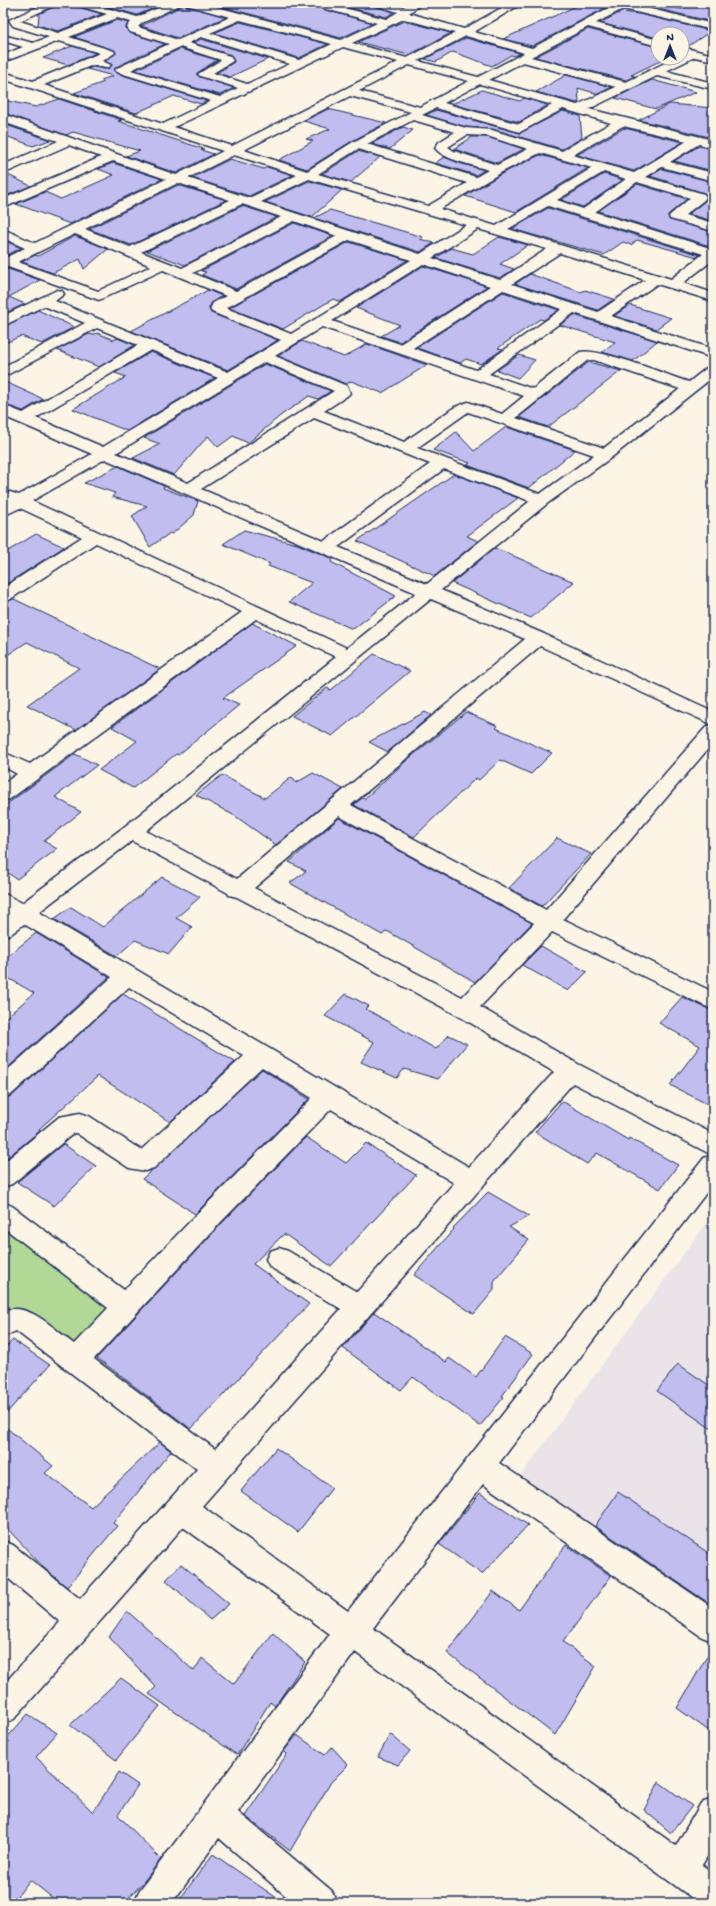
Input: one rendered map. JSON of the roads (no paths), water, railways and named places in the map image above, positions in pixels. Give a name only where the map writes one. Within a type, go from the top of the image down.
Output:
[{"type":"street","points":[[24,3],[41,8]]},
{"type":"street","points":[[34,85],[110,53],[18,24],[14,20],[55,3]]},
{"type":"street","points":[[79,3],[138,21]]},
{"type":"street","points":[[179,3],[138,21],[132,27],[134,30],[226,58],[228,62],[204,74],[248,88]]},
{"type":"street","points":[[190,3],[478,80],[621,122],[713,144]]},
{"type":"street","points":[[209,8],[221,3]]},
{"type":"street","points":[[314,3],[330,5],[385,22]]},
{"type":"street","points":[[378,3],[533,52]]},
{"type":"street","points":[[165,128],[342,44],[404,12],[418,3]]},
{"type":"street","points":[[5,263],[177,179],[349,92],[466,32],[518,3]]},
{"type":"street","points":[[130,252],[308,175],[357,145],[587,24],[617,4],[713,28]]},
{"type":"street","points":[[660,14],[672,8]]},
{"type":"street","points":[[3,59],[117,14]]},
{"type":"street","points":[[121,70],[240,16]]},
{"type":"street","points":[[587,24],[650,41]]},
{"type":"street","points":[[201,34],[301,64]]},
{"type":"street","points":[[3,38],[35,47]]},
{"type":"street","points":[[690,52],[713,58]]},
{"type":"street","points":[[579,109],[694,53]]},
{"type":"street","points":[[521,58],[627,86]]},
{"type":"street","points":[[92,61],[222,101]]},
{"type":"street","points":[[656,72],[713,86]]},
{"type":"street","points":[[3,75],[308,175],[558,248],[655,280],[673,284],[713,297]]},
{"type":"street","points":[[3,89],[21,81]]},
{"type":"street","points":[[349,92],[465,131],[484,133],[540,148],[700,197]]},
{"type":"street","points":[[434,104],[520,128]]},
{"type":"street","points":[[503,138],[562,104]]},
{"type":"street","points":[[3,118],[177,179],[420,260],[713,354]]},
{"type":"street","points":[[563,156],[621,122]]},
{"type":"street","points":[[3,132],[22,125]]},
{"type":"street","points":[[465,131],[443,145],[441,148],[450,154],[498,169]]},
{"type":"street","points":[[585,213],[635,178],[698,140]]},
{"type":"street","points":[[3,170],[69,141]]},
{"type":"street","points":[[357,145],[478,182]]},
{"type":"street","points":[[430,210],[498,169],[540,148]]},
{"type":"street","points":[[3,204],[113,156]]},
{"type":"street","points":[[660,164],[713,177]]},
{"type":"street","points":[[498,230],[602,168]]},
{"type":"street","points":[[713,190],[700,197],[675,216],[713,226]]},
{"type":"street","points":[[545,201],[713,253]]},
{"type":"street","points":[[182,273],[292,217]]},
{"type":"street","points":[[3,511],[103,454],[290,339],[321,322],[477,224]]},
{"type":"street","points":[[74,229],[237,296]]},
{"type":"street","points":[[3,233],[35,248]]},
{"type":"street","points":[[290,339],[217,309],[218,306],[348,235]]},
{"type":"street","points":[[401,350],[558,248]]},
{"type":"street","points":[[673,284],[713,253]]},
{"type":"street","points":[[5,263],[94,295],[104,295],[163,266]]},
{"type":"street","points":[[599,318],[655,280]]},
{"type":"street","points":[[3,322],[70,286]]},
{"type":"street","points":[[44,300],[95,323],[228,377]]},
{"type":"street","points":[[477,376],[572,309]]},
{"type":"street","points":[[321,322],[536,395]]},
{"type":"street","points":[[3,373],[95,323]]},
{"type":"street","points":[[24,419],[149,345]]},
{"type":"street","points":[[505,419],[581,358],[590,355],[692,388]]},
{"type":"street","points":[[188,490],[342,393],[342,389],[263,356]]},
{"type":"street","points":[[3,928],[131,832],[542,500],[606,454],[713,370]]},
{"type":"street","points":[[406,448],[465,408],[472,408],[606,454]]},
{"type":"street","points":[[3,410],[103,454],[538,638],[713,719]]},
{"type":"street","points":[[313,412],[442,463],[542,500]]},
{"type":"street","points":[[325,548],[442,463]]},
{"type":"street","points":[[3,494],[350,656]]},
{"type":"street","points":[[3,596],[94,537]]},
{"type":"street","points":[[3,794],[254,612]]},
{"type":"street","points":[[237,890],[538,638]]},
{"type":"street","points":[[465,1009],[550,921],[713,730]]},
{"type":"street","points":[[3,758],[32,773]]},
{"type":"street","points":[[337,806],[550,921],[713,1002]]},
{"type":"street","points":[[131,832],[237,890],[465,1009],[570,1070],[713,1146]]},
{"type":"street","points":[[3,902],[471,1181]]},
{"type":"street","points":[[3,1088],[127,976]]},
{"type":"street","points":[[3,1177],[68,1124],[74,1123],[80,1124],[138,1161],[145,1161],[260,1055]]},
{"type":"street","points":[[3,1708],[358,1306],[570,1070]]},
{"type":"street","points":[[76,1361],[212,1215],[330,1096]]},
{"type":"street","points":[[151,1903],[352,1632],[713,1165]]},
{"type":"street","points":[[3,1213],[126,1307]]},
{"type":"street","points":[[279,1259],[358,1306]]},
{"type":"street","points":[[3,1325],[8,1320],[16,1318],[23,1321],[217,1467]]},
{"type":"street","points":[[480,1466],[713,1626]]},
{"type":"street","points":[[181,1508],[713,1893]]},
{"type":"street","points":[[3,1554],[81,1620]]},
{"type":"street","points":[[216,1814],[320,1903]]},
{"type":"street","points":[[681,1870],[713,1815]]}]
